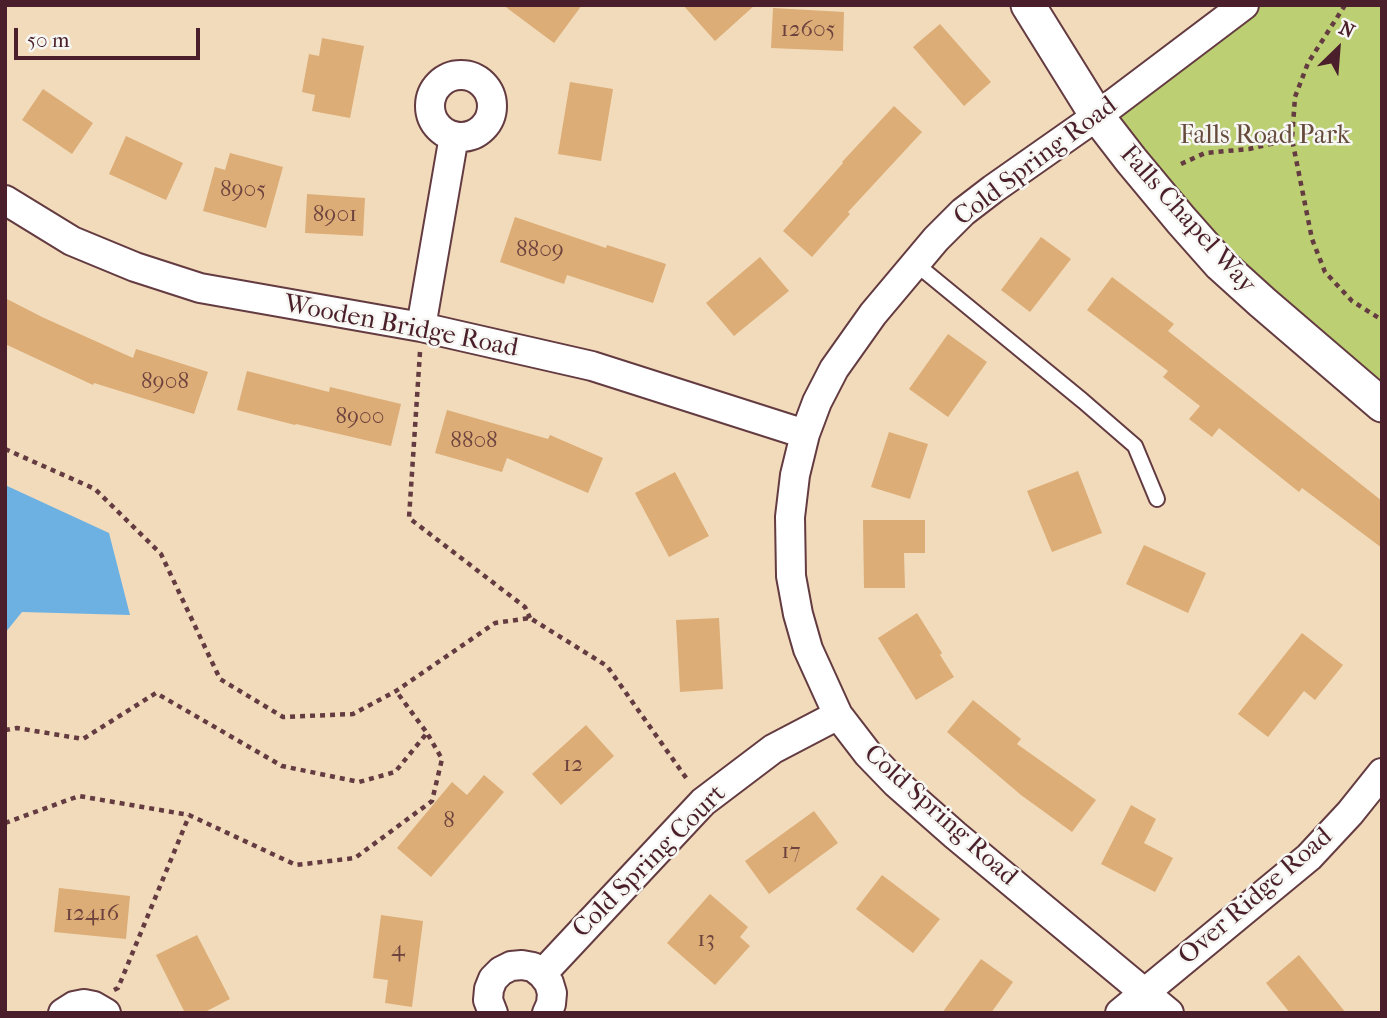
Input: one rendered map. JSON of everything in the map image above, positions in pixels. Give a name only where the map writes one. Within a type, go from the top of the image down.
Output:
[{"type":"street","name":"Falls Chapel Way","points":[[1028,5],[1097,116],[1172,210],[1220,264],[1382,405]]},
{"type":"street","name":"Cold Spring Road","points":[[1169,1013],[896,783],[868,754],[838,715],[808,649],[798,614],[791,576],[790,517],[795,475],[806,434],[817,402],[834,369],[873,314],[936,239],[963,212],[993,189],[1097,116],[1244,5]]},
{"type":"street","points":[[421,327],[454,136]]},
{"type":"street","name":"Wooden Bridge Road","points":[[5,200],[72,241],[135,267],[200,289],[421,327],[592,366],[806,434]]},
{"type":"street","name":"Cold Spring Court","points":[[542,974],[703,802],[774,749],[838,715]]},
{"type":"street","name":"Over Ridge Road","points":[[1120,1013],[1309,857],[1382,773]]},
{"type":"street","points":[[493,1013],[488,1000],[493,979],[511,966],[522,965],[533,967],[549,983],[552,993],[547,1013]]},
{"type":"street","points":[[63,1013],[74,1006],[84,1004],[100,1009]]},
{"type":"lane","points":[[916,264],[1135,446],[1157,499]]},
{"type":"path","points":[[1345,5],[1308,63],[1295,97],[1292,139],[1312,239],[1325,272],[1352,301],[1382,320]]},
{"type":"path","points":[[1181,164],[1205,153],[1249,149],[1292,139]]},
{"type":"path","points":[[421,327],[409,518],[525,607],[530,618],[607,666],[703,802]]},
{"type":"path","points":[[5,449],[95,489],[161,554],[220,679],[283,717],[353,714],[396,691],[495,623],[530,618]]},
{"type":"path","points":[[5,823],[79,796],[189,815],[296,865],[355,858],[432,801],[442,759],[427,733],[396,691]]},
{"type":"path","points":[[5,730],[17,728],[83,738],[156,694],[282,765],[359,782],[395,772],[427,733]]},
{"type":"path","points":[[100,1009],[118,988],[189,815]]},
{"type":"green space","name":"Falls Road Park","points":[[1244,5],[1382,5],[1382,405],[1097,116]]},
{"type":"water","points":[[5,485],[109,533],[130,615],[22,612],[5,633]]},
{"type":"building","points":[[503,5],[582,5],[554,43]]},
{"type":"building","points":[[683,5],[755,5],[715,41]]},
{"type":"building","points":[[773,8],[844,12],[843,51],[771,48]]},
{"type":"building","points":[[940,24],[991,82],[964,106],[913,47]]},
{"type":"building","points":[[322,38],[364,46],[350,118],[312,111],[315,95],[302,92],[309,54],[319,56]]},
{"type":"building","points":[[570,82],[613,89],[601,161],[558,154]]},
{"type":"building","points":[[43,89],[93,123],[72,154],[22,120]]},
{"type":"building","points":[[894,106],[922,132],[848,212],[850,214],[812,257],[783,231]]},
{"type":"building","points":[[126,136],[183,163],[166,200],[109,174]]},
{"type":"building","points":[[230,153],[283,167],[266,228],[203,211],[215,167],[225,170]]},
{"type":"building","points":[[307,194],[365,198],[363,236],[305,233]]},
{"type":"building","points":[[515,217],[606,248],[607,245],[666,264],[653,303],[567,275],[564,284],[500,262]]},
{"type":"building","points":[[1041,237],[1071,259],[1030,312],[1001,290]]},
{"type":"building","points":[[760,257],[789,291],[734,336],[706,303]]},
{"type":"building","points":[[1112,277],[1174,324],[1168,331],[1382,501],[1382,548],[1302,488],[1299,492],[1219,428],[1212,437],[1189,419],[1200,406],[1163,377],[1168,371],[1087,310]]},
{"type":"building","points":[[5,298],[133,358],[136,349],[208,372],[194,414],[94,383],[93,385],[5,344]]},
{"type":"building","points":[[948,334],[987,362],[948,417],[909,389]]},
{"type":"building","points":[[247,371],[329,392],[330,387],[401,404],[391,446],[237,410]]},
{"type":"building","points":[[447,410],[548,439],[550,435],[603,458],[588,493],[507,458],[502,472],[435,453]]},
{"type":"building","points":[[889,432],[928,444],[910,499],[871,487]]},
{"type":"building","points":[[1078,471],[1102,533],[1052,552],[1027,491]]},
{"type":"building","points":[[675,472],[709,536],[669,557],[635,493]]},
{"type":"building","points":[[863,520],[925,520],[925,553],[904,553],[905,588],[864,588]]},
{"type":"building","points":[[1144,545],[1206,573],[1188,613],[1126,584]]},
{"type":"building","points":[[917,613],[954,677],[916,700],[878,638]]},
{"type":"building","points":[[719,618],[723,689],[680,692],[676,620]]},
{"type":"building","points":[[1302,633],[1343,665],[1315,700],[1304,691],[1268,737],[1238,714]]},
{"type":"building","points":[[973,700],[1021,739],[1017,744],[1096,800],[1072,832],[1021,795],[947,732]]},
{"type":"building","points":[[586,725],[614,756],[561,805],[532,774]]},
{"type":"building","points":[[484,775],[504,792],[431,877],[397,848],[452,782],[467,795]]},
{"type":"building","points":[[1131,805],[1156,819],[1144,843],[1173,858],[1155,892],[1101,864]]},
{"type":"building","points":[[814,811],[838,843],[769,894],[745,861]]},
{"type":"building","points":[[882,875],[940,919],[913,953],[856,909]]},
{"type":"building","points":[[59,888],[130,896],[126,939],[54,932]]},
{"type":"building","points":[[710,894],[748,927],[740,937],[750,946],[715,985],[667,943]]},
{"type":"building","points":[[381,915],[423,921],[412,1007],[385,1003],[388,980],[373,978]]},
{"type":"building","points":[[197,935],[230,999],[203,1013],[185,1013],[156,955]]},
{"type":"building","points":[[1299,955],[1346,1013],[1290,1013],[1266,983]]},
{"type":"building","points":[[981,959],[1013,982],[991,1013],[942,1013]]}]
